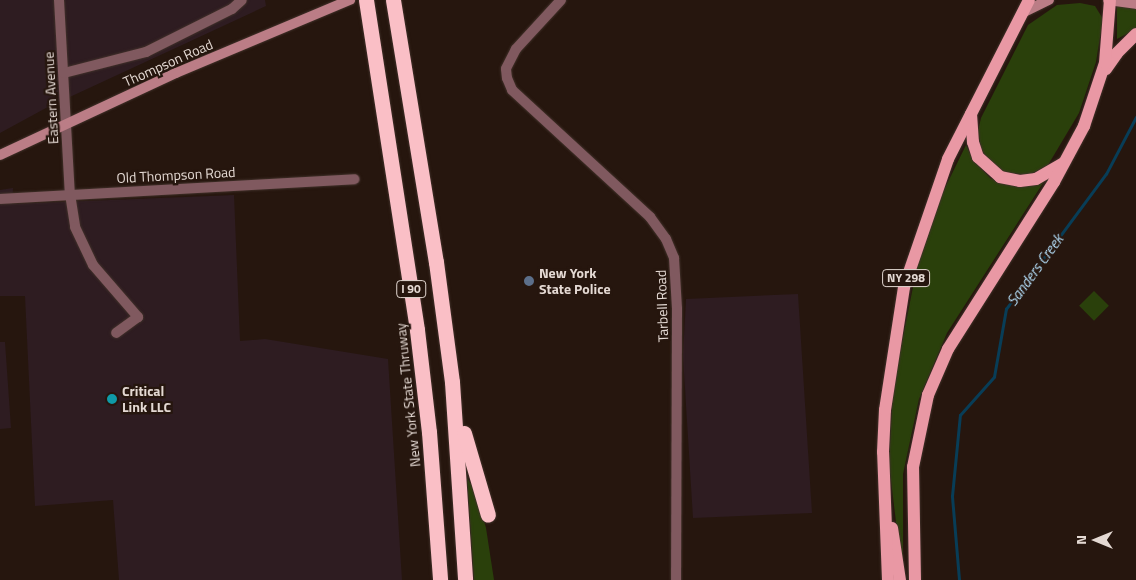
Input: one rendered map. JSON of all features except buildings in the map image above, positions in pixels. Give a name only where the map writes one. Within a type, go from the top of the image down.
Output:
[{"type":"highway","name":"New York State Thruway","points":[[366,0],[417,330],[429,432],[440,580]]},
{"type":"highway","name":"I 90","points":[[393,0],[436,262],[452,382],[465,580]]},
{"type":"highway","points":[[452,382],[488,515]]},
{"type":"main road","name":"NY 298","points":[[888,580],[884,474],[889,371],[904,287],[939,180],[971,112],[1029,0]]},
{"type":"main road","points":[[1102,76],[1109,0]]},
{"type":"main road","points":[[915,580],[913,467],[928,395],[948,349],[1065,163],[1084,126],[1102,76],[1117,52],[1136,34]]},
{"type":"main road","points":[[971,112],[973,142],[978,157],[1000,177],[1020,181],[1036,179],[1065,163]]},
{"type":"main road","points":[[884,474],[900,580]]},
{"type":"street","name":"Eastern Avenue","points":[[59,0],[70,194],[82,248],[104,282],[136,312],[135,320],[116,333]]},
{"type":"street","points":[[64,72],[146,52],[228,11],[242,0]]},
{"type":"street","name":"Thompson Road","points":[[0,155],[66,126],[176,73],[350,0]]},
{"type":"street","name":"Tarbell Road","points":[[561,0],[516,49],[506,69],[507,78],[512,90],[650,217],[666,239],[674,258],[677,309],[676,580]]},
{"type":"street","points":[[1022,13],[1049,0]]},
{"type":"street","points":[[1109,0],[1136,4]]},
{"type":"street","name":"Old Thompson Road","points":[[0,199],[354,179]]},
{"type":"shaded area","points":[[0,0],[265,0],[266,6],[46,108],[0,133]]},
{"type":"shaded area","points":[[13,188],[12,204],[234,195],[240,341],[265,339],[388,359],[402,580],[119,580],[113,500],[35,506],[25,296],[0,296],[0,190]]},
{"type":"shaded area","points":[[798,294],[812,513],[693,518],[683,356],[686,299]]},
{"type":"shaded area","points":[[0,342],[5,342],[11,428],[0,429]]},
{"type":"green space","points":[[1080,3],[1095,6],[1103,19],[1096,62],[1079,113],[1048,165],[1029,175],[1003,172],[985,156],[981,148],[978,131],[981,118],[1028,25],[1057,5]]},
{"type":"green space","points":[[1117,6],[1136,8],[1136,29],[1117,39]]},
{"type":"green space","points":[[966,145],[973,160],[990,178],[1004,183],[1045,180],[947,333],[919,399],[903,474],[903,580],[889,464],[893,387],[918,262],[943,192]]},
{"type":"green space","points":[[1094,291],[1109,306],[1094,321],[1079,306]]},
{"type":"green space","points":[[467,478],[476,492],[486,528],[494,580],[474,580]]},
{"type":"waterway","name":"Sanders Creek","points":[[959,580],[952,496],[960,415],[994,377],[1006,309],[1106,174],[1136,117]]},
{"type":"place","name":"New York State Police","points":[[529,281]]},
{"type":"place","name":"Critical Link LLC","points":[[112,399]]}]
